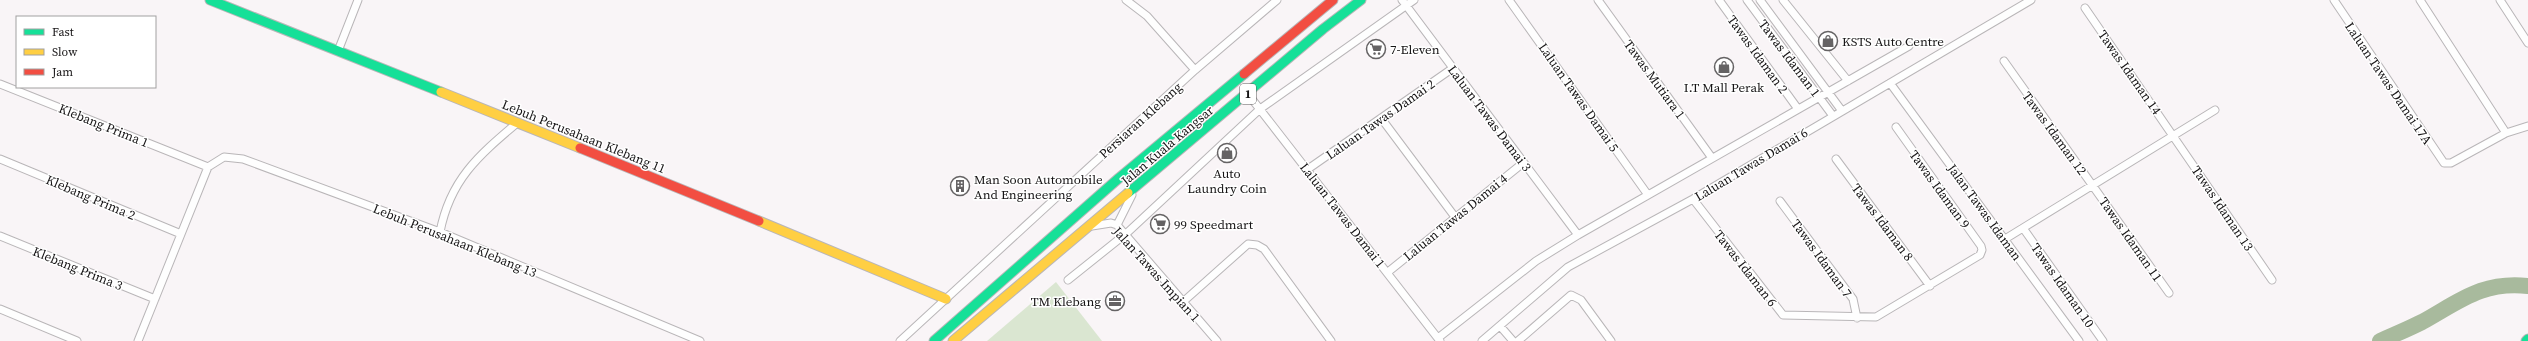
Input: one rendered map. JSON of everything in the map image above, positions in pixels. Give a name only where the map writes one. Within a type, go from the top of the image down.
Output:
[{"type":"main road","name":"Lebuh Perusahaan Klebang 11","points":[[210,0],[517,123],[946,299]]},
{"type":"main road","name":"Jalan Kuala Kangsar","points":[[934,341],[941,337],[1118,178],[1333,0]]},
{"type":"main road","name":"Jalan Kuala Kangsar","points":[[954,341],[1248,94],[1323,29],[1361,0]]},
{"type":"street","points":[[338,51],[358,0]]},
{"type":"street","points":[[1126,0],[1147,16],[1195,70]]},
{"type":"street","name":"Persiaran Klebang","points":[[900,341],[1195,70],[1277,0]]},
{"type":"street","points":[[1068,280],[1125,234],[1260,109],[1404,3],[1414,0]]},
{"type":"street","name":"Laluan Tawas Damai 5","points":[[1509,0],[1648,195]]},
{"type":"street","name":"Tawas Mutiara 1","points":[[1598,0],[1712,158]]},
{"type":"street","name":"Tawas Idaman 2","points":[[1719,0],[1798,109]]},
{"type":"street","name":"Tawas Idaman 1","points":[[1747,0],[1833,116]]},
{"type":"street","name":"Tawas Idaman 1","points":[[1760,0],[1842,111]]},
{"type":"street","points":[[1783,0],[1848,81]]},
{"type":"street","name":"Laluan Tawas Damai 6","points":[[1482,341],[1568,267],[1693,199],[2031,0]]},
{"type":"street","name":"Laluan Tawas Damai 17A","points":[[2334,0],[2441,160],[2446,164],[2506,133]]},
{"type":"street","points":[[2420,0],[2506,133],[2528,126]]},
{"type":"street","points":[[2500,0],[2528,43]]},
{"type":"street","name":"Laluan Tawas Damai 3","points":[[1404,3],[1578,236]]},
{"type":"street","name":"Tawas Idaman 14","points":[[2085,8],[2174,136]]},
{"type":"street","name":"Laluan Tawas Damai 6","points":[[1439,339],[1536,261],[1819,96],[1909,46]]},
{"type":"street","name":"Tawas Idaman 12","points":[[2004,61],[2093,185],[2215,110]]},
{"type":"street","name":"Laluan Tawas Damai 2","points":[[1308,169],[1453,68]]},
{"type":"street","name":"Jalan Tawas Idaman","points":[[1890,83],[2079,341]]},
{"type":"street","name":"Klebang Prima 1","points":[[0,84],[208,167]]},
{"type":"street","name":"Laluan Tawas Damai 1","points":[[1248,94],[1308,169],[1439,339]]},
{"type":"street","points":[[1381,118],[1455,217]]},
{"type":"street","points":[[440,232],[444,212],[452,193],[462,176],[483,152],[517,123]]},
{"type":"street","name":"Tawas Idaman 9","points":[[1896,127],[1981,246],[1982,250]]},
{"type":"street","name":"Tawas Idaman 13","points":[[2174,136],[2272,280]]},
{"type":"street","name":"Lebuh Perusahaan Klebang 13","points":[[208,167],[224,157],[243,159],[440,232],[700,341]]},
{"type":"street","name":"Klebang Prima 2","points":[[0,159],[181,234]]},
{"type":"street","name":"Tawas Idaman 8","points":[[1836,159],[1930,286]]},
{"type":"street","name":"Laluan Tawas Damai 4","points":[[1388,272],[1523,163]]},
{"type":"street","points":[[138,341],[208,167]]},
{"type":"street","points":[[2004,239],[2093,185]]},
{"type":"street","name":"Tawas Idaman 11","points":[[2093,185],[2169,293]]},
{"type":"street","points":[[1117,225],[1135,188]]},
{"type":"street","name":"Tawas Idaman 6","points":[[1693,199],[1781,313],[1856,318],[1879,316],[1980,256],[1982,250]]},
{"type":"street","name":"Tawas Idaman 7","points":[[1780,201],[1853,300],[1856,318]]},
{"type":"street","name":"Jalan Tawas Impian 1","points":[[1090,226],[1111,223],[1117,225],[1217,341]]},
{"type":"street","name":"Tawas Idaman 10","points":[[2023,228],[2103,341]]},
{"type":"street","name":"Klebang Prima 3","points":[[0,236],[155,299]]},
{"type":"street","points":[[1184,301],[1248,244],[1257,245],[1264,249],[1331,341]]},
{"type":"street","points":[[1518,341],[1569,296],[1574,296],[1580,300],[1611,341]]},
{"type":"street","points":[[0,309],[77,341]]},
{"type":"street","points":[[1500,326],[1513,341]]},
{"type":"green space","points":[[1056,282],[1102,341],[987,341]]},
{"type":"waterway","points":[[2380,341],[2422,322],[2472,294],[2497,287],[2512,285],[2528,286]]},
{"type":"traffic: fast","points":[[210,0],[441,92]]},
{"type":"traffic: fast","points":[[1128,193],[1323,29],[1361,0]]},
{"type":"traffic: fast","points":[[934,341],[1119,178],[1244,74]]},
{"type":"traffic: slow","points":[[441,92],[580,148]]},
{"type":"traffic: slow","points":[[953,341],[1128,193]]},
{"type":"traffic: slow","points":[[759,221],[946,299]]},
{"type":"traffic: jam","points":[[1244,74],[1333,0]]},
{"type":"traffic: jam","points":[[580,148],[759,221]]},
{"type":"place","name":"KSTS Auto Centre","points":[[1828,41]]},
{"type":"place","name":"7-Eleven","points":[[1376,49]]},
{"type":"place","name":"I.T Mall Perak","points":[[1724,67]]},
{"type":"place","name":"Auto Laundry Coin","points":[[1227,153]]},
{"type":"place","name":"Man Soon Automobile And Engineering","points":[[960,186]]},
{"type":"place","name":"99 Speedmart","points":[[1160,224]]},
{"type":"place","name":"TM Klebang","points":[[1115,301]]}]
